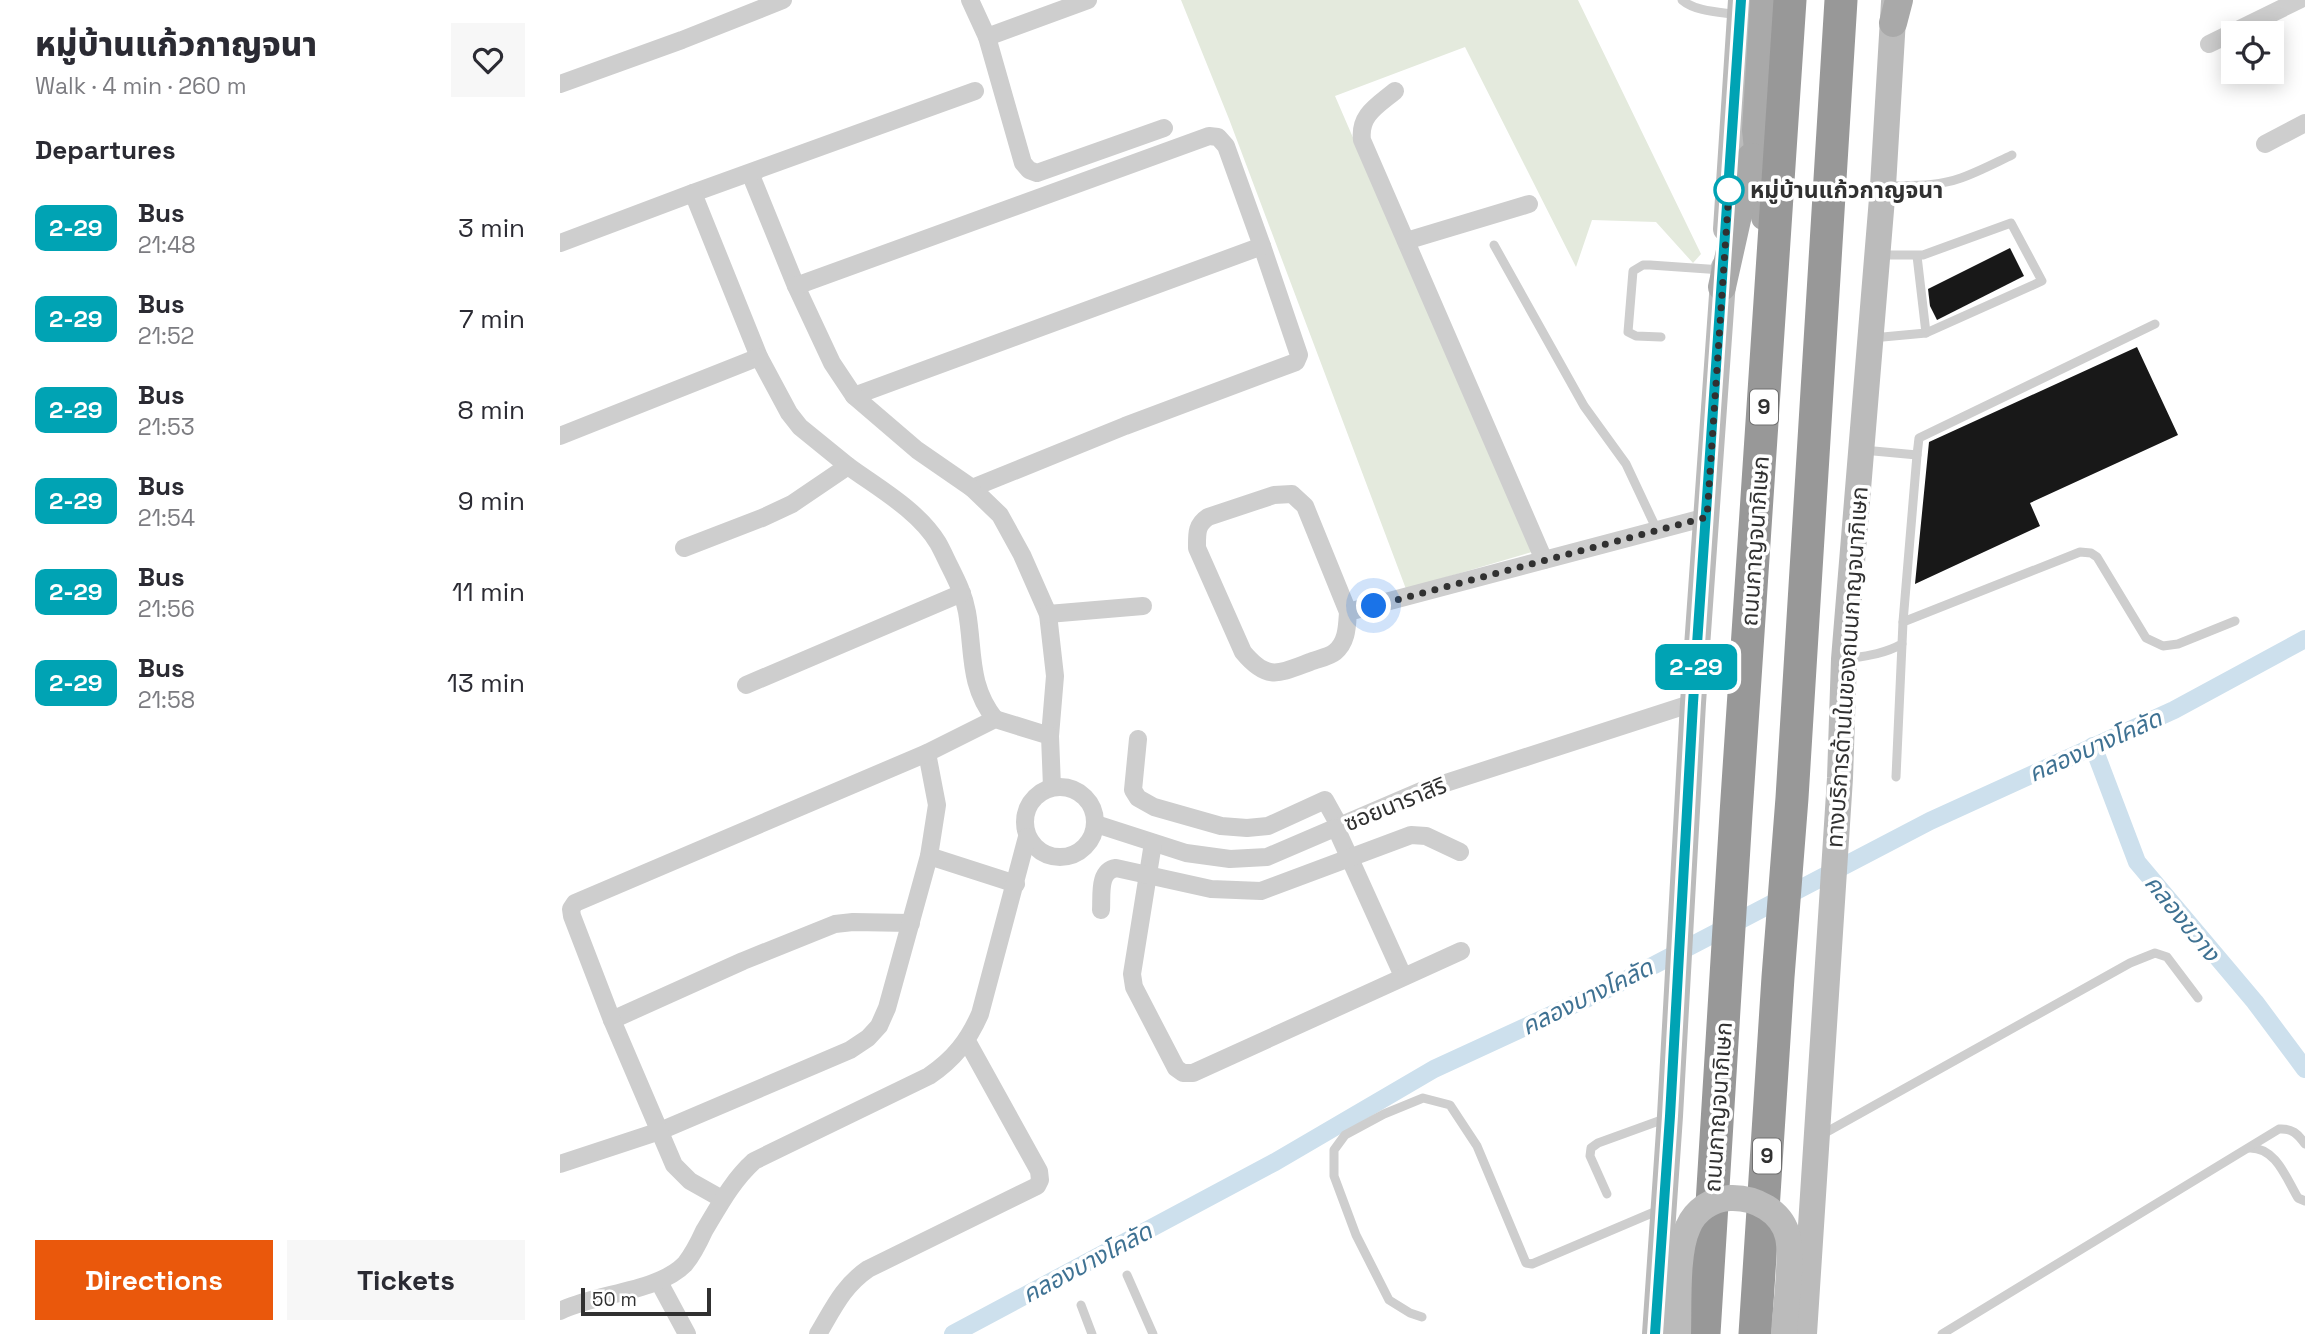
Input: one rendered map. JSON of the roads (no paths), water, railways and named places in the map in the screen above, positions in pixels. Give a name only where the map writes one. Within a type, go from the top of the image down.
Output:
[{"type":"highway","name":"ถนนกาญจนาภิเษก","points":[[1704,1334],[1735,814],[1790,0]]},
{"type":"highway","name":"9","points":[[1755,1334],[1792,798],[1841,0]]},
{"type":"highway","points":[[1830,157],[1849,85],[1862,0]]},
{"type":"main road","points":[[1655,1334],[1693,703],[1723,279],[1748,15],[1764,0]]},
{"type":"main road","name":"ทางบริการด้านในของถนนกาญจนาภิเษก","points":[[1804,1334],[1840,778],[1844,659],[1895,8]]},
{"type":"main road","points":[[1748,15],[1772,292]]},
{"type":"main road","points":[[1723,279],[1756,130]]},
{"type":"main road","points":[[1678,1334],[1682,1247],[1687,1228],[1693,1216],[1703,1208],[1728,1198],[1743,1198],[1759,1203],[1773,1212],[1788,1236],[1784,1334]]},
{"type":"street","points":[[560,84],[783,0]]},
{"type":"street","points":[[970,0],[987,37],[1023,163],[1029,170],[1037,173],[1164,128]]},
{"type":"street","points":[[987,37],[1088,0]]},
{"type":"street","points":[[2209,44],[2299,0]]},
{"type":"street","points":[[560,243],[975,91]]},
{"type":"street","points":[[1395,91],[1368,114],[1363,122],[1362,140],[1544,561]]},
{"type":"street","points":[[2265,144],[2305,123]]},
{"type":"street","points":[[796,286],[1209,136],[1218,137],[1226,146],[1299,355],[1296,362],[1125,426],[972,488]]},
{"type":"street","points":[[750,173],[796,286],[832,363],[855,396],[917,450],[972,488],[1000,515],[1022,555],[1048,614],[1055,676],[1050,736],[1052,788]]},
{"type":"street","points":[[693,193],[759,357],[789,413],[800,427],[922,523],[937,541],[962,593],[967,611],[976,688],[985,706],[995,719],[1050,736]]},
{"type":"street","points":[[1406,241],[1529,204]]},
{"type":"street","points":[[855,396],[1262,246]]},
{"type":"street","points":[[560,436],[759,357]]},
{"type":"street","points":[[684,548],[792,504],[848,466]]},
{"type":"street","points":[[1292,494],[1305,506],[1348,612],[1346,636],[1335,653],[1278,674],[1266,672],[1254,665],[1243,652],[1197,548],[1200,522],[1274,495],[1292,494]]},
{"type":"street","points":[[1348,612],[1707,517]]},
{"type":"street","points":[[746,684],[962,593]]},
{"type":"street","points":[[1048,614],[1143,606]]},
{"type":"street","name":"ซอยนาราสิริ","points":[[1096,824],[1186,853],[1230,859],[1266,857],[1420,791],[1693,703]]},
{"type":"street","points":[[722,1199],[682,1174],[674,1165],[612,1020],[571,909],[575,903],[927,752],[995,719]]},
{"type":"street","points":[[1138,739],[1133,790],[1138,799],[1154,807],[1221,826],[1247,828],[1268,826],[1325,800],[1403,976]]},
{"type":"street","points":[[560,1164],[660,1131],[850,1050],[868,1038],[879,1026],[887,1008],[929,856],[937,805],[927,752]]},
{"type":"street","points":[[1069,787],[1080,792],[1089,801],[1094,812],[1096,824],[1093,836],[1086,846],[1064,857],[1042,853],[1027,836],[1024,826],[1028,804],[1044,789],[1052,788],[1069,787]]},
{"type":"street","points":[[1101,910],[1104,874],[1108,869],[1116,868],[1211,889],[1261,891],[1411,835],[1426,836],[1460,852]]},
{"type":"street","points":[[560,1311],[587,1300],[659,1282],[684,1265],[722,1199],[739,1175],[754,1161],[929,1076],[967,1041],[980,1014],[1027,836]]},
{"type":"street","points":[[1153,843],[1132,974],[1134,987],[1176,1068],[1183,1073],[1193,1073],[1461,951]]},
{"type":"street","points":[[929,856],[1016,884]]},
{"type":"street","points":[[612,1020],[743,961],[835,924],[911,923]]},
{"type":"street","points":[[818,1334],[853,1280],[868,1269],[1037,1186],[1040,1180],[1039,1171],[967,1041]]},
{"type":"street","points":[[659,1282],[687,1334]]},
{"type":"lane","points":[[1682,0],[1700,9],[1748,15]]},
{"type":"lane","points":[[1882,186],[1943,183],[2012,156]]},
{"type":"lane","points":[[1870,338],[1926,333],[2042,281],[2011,223],[1917,256],[1877,255]]},
{"type":"lane","points":[[1494,246],[1584,406],[1626,464],[1657,530]]},
{"type":"lane","points":[[1917,256],[1926,333]]},
{"type":"lane","points":[[1661,337],[1636,336],[1628,332],[1633,271],[1637,267],[1650,265],[1723,279]]},
{"type":"lane","points":[[1896,777],[1903,622],[1919,438],[2155,324]]},
{"type":"lane","points":[[1861,450],[1917,455]]},
{"type":"lane","points":[[1903,622],[2080,552],[2097,557],[2146,638],[2163,646],[2235,621]]},
{"type":"lane","points":[[1844,659],[1881,654],[1902,643]]},
{"type":"lane","points":[[1816,1137],[2130,962],[2155,953],[2167,957],[2198,998]]},
{"type":"lane","points":[[1422,1317],[1409,1313],[1389,1300],[1356,1236],[1335,1176],[1335,1150],[1345,1135],[1384,1114],[1423,1098],[1450,1105],[1477,1146],[1526,1263],[1532,1264],[1664,1208]]},
{"type":"lane","points":[[1607,1194],[1590,1156],[1591,1148],[1670,1116]]},
{"type":"lane","points":[[1942,1334],[1961,1330],[2279,1129],[2298,1134],[2305,1144]]},
{"type":"lane","points":[[2248,1148],[2268,1152],[2298,1198],[2305,1201]]},
{"type":"lane","points":[[1127,1275],[1153,1334]]},
{"type":"lane","points":[[1081,1305],[1092,1334]]},
{"type":"waterway","name":"คลองบางโคลัด","points":[[953,1334],[1275,1162],[1434,1069],[1614,986],[1930,821],[2174,710],[2305,639]]},
{"type":"waterway","name":"คลองขวาง","points":[[2093,746],[2137,862],[2255,1002],[2305,1069]]},
{"type":"place","name":"หมู่บ้านแก้วกาญจนา","points":[[1729,190]]}]
